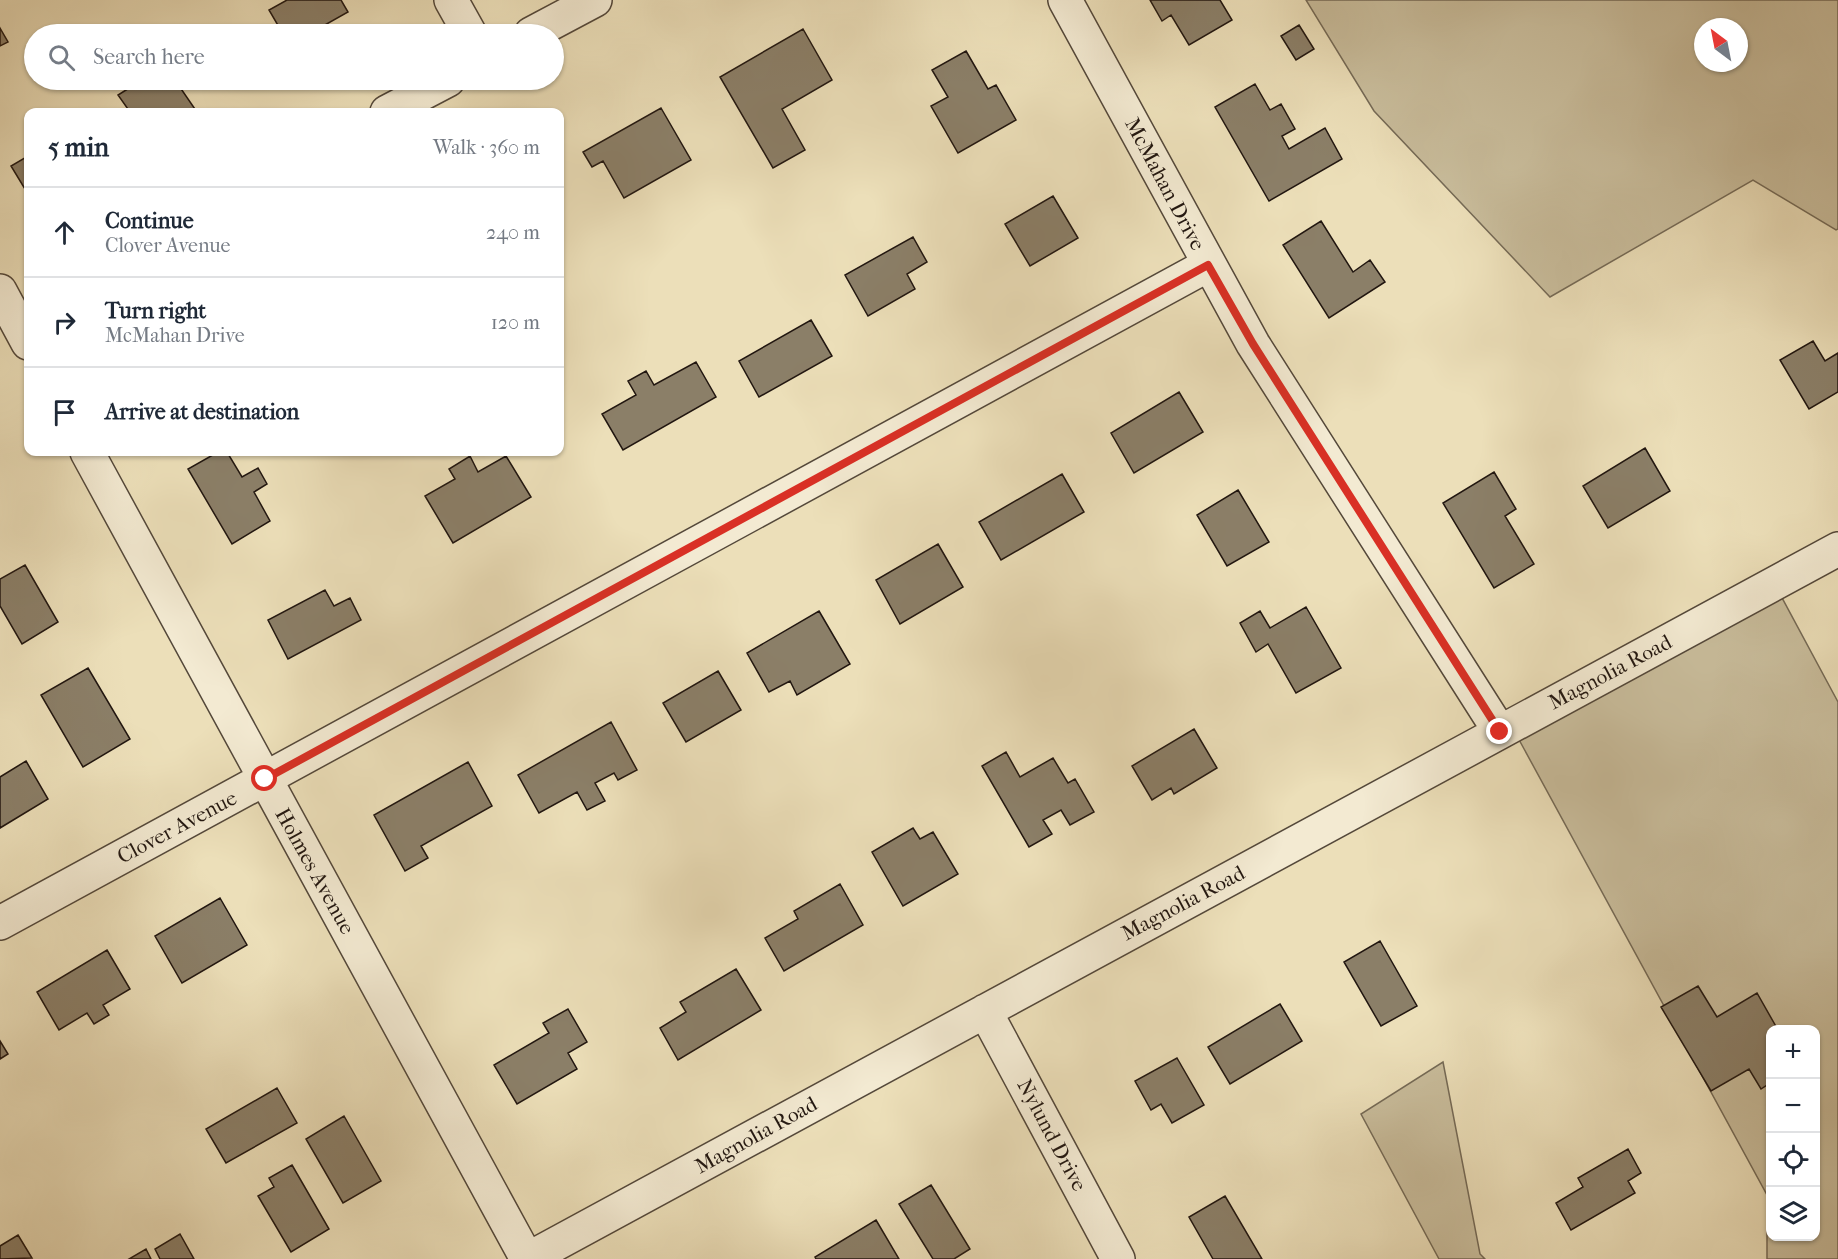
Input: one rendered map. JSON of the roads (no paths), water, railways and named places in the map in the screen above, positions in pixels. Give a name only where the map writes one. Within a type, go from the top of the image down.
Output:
[{"type":"street","points":[[451,0],[464,24]]},
{"type":"street","points":[[550,24],[595,0]]},
{"type":"street","name":"McMahan Drive","points":[[1065,0],[1253,344],[1500,732]]},
{"type":"street","points":[[395,108],[429,90]]},
{"type":"street","name":"Clover Avenue","points":[[0,923],[1208,265]]},
{"type":"street","points":[[14,304],[24,332]]},
{"type":"street","name":"Holmes Avenue","points":[[89,456],[527,1259]]},
{"type":"street","name":"Magnolia Road","points":[[527,1259],[1838,549]]},
{"type":"street","name":"Nylund Drive","points":[[985,1011],[1118,1259]]}]
